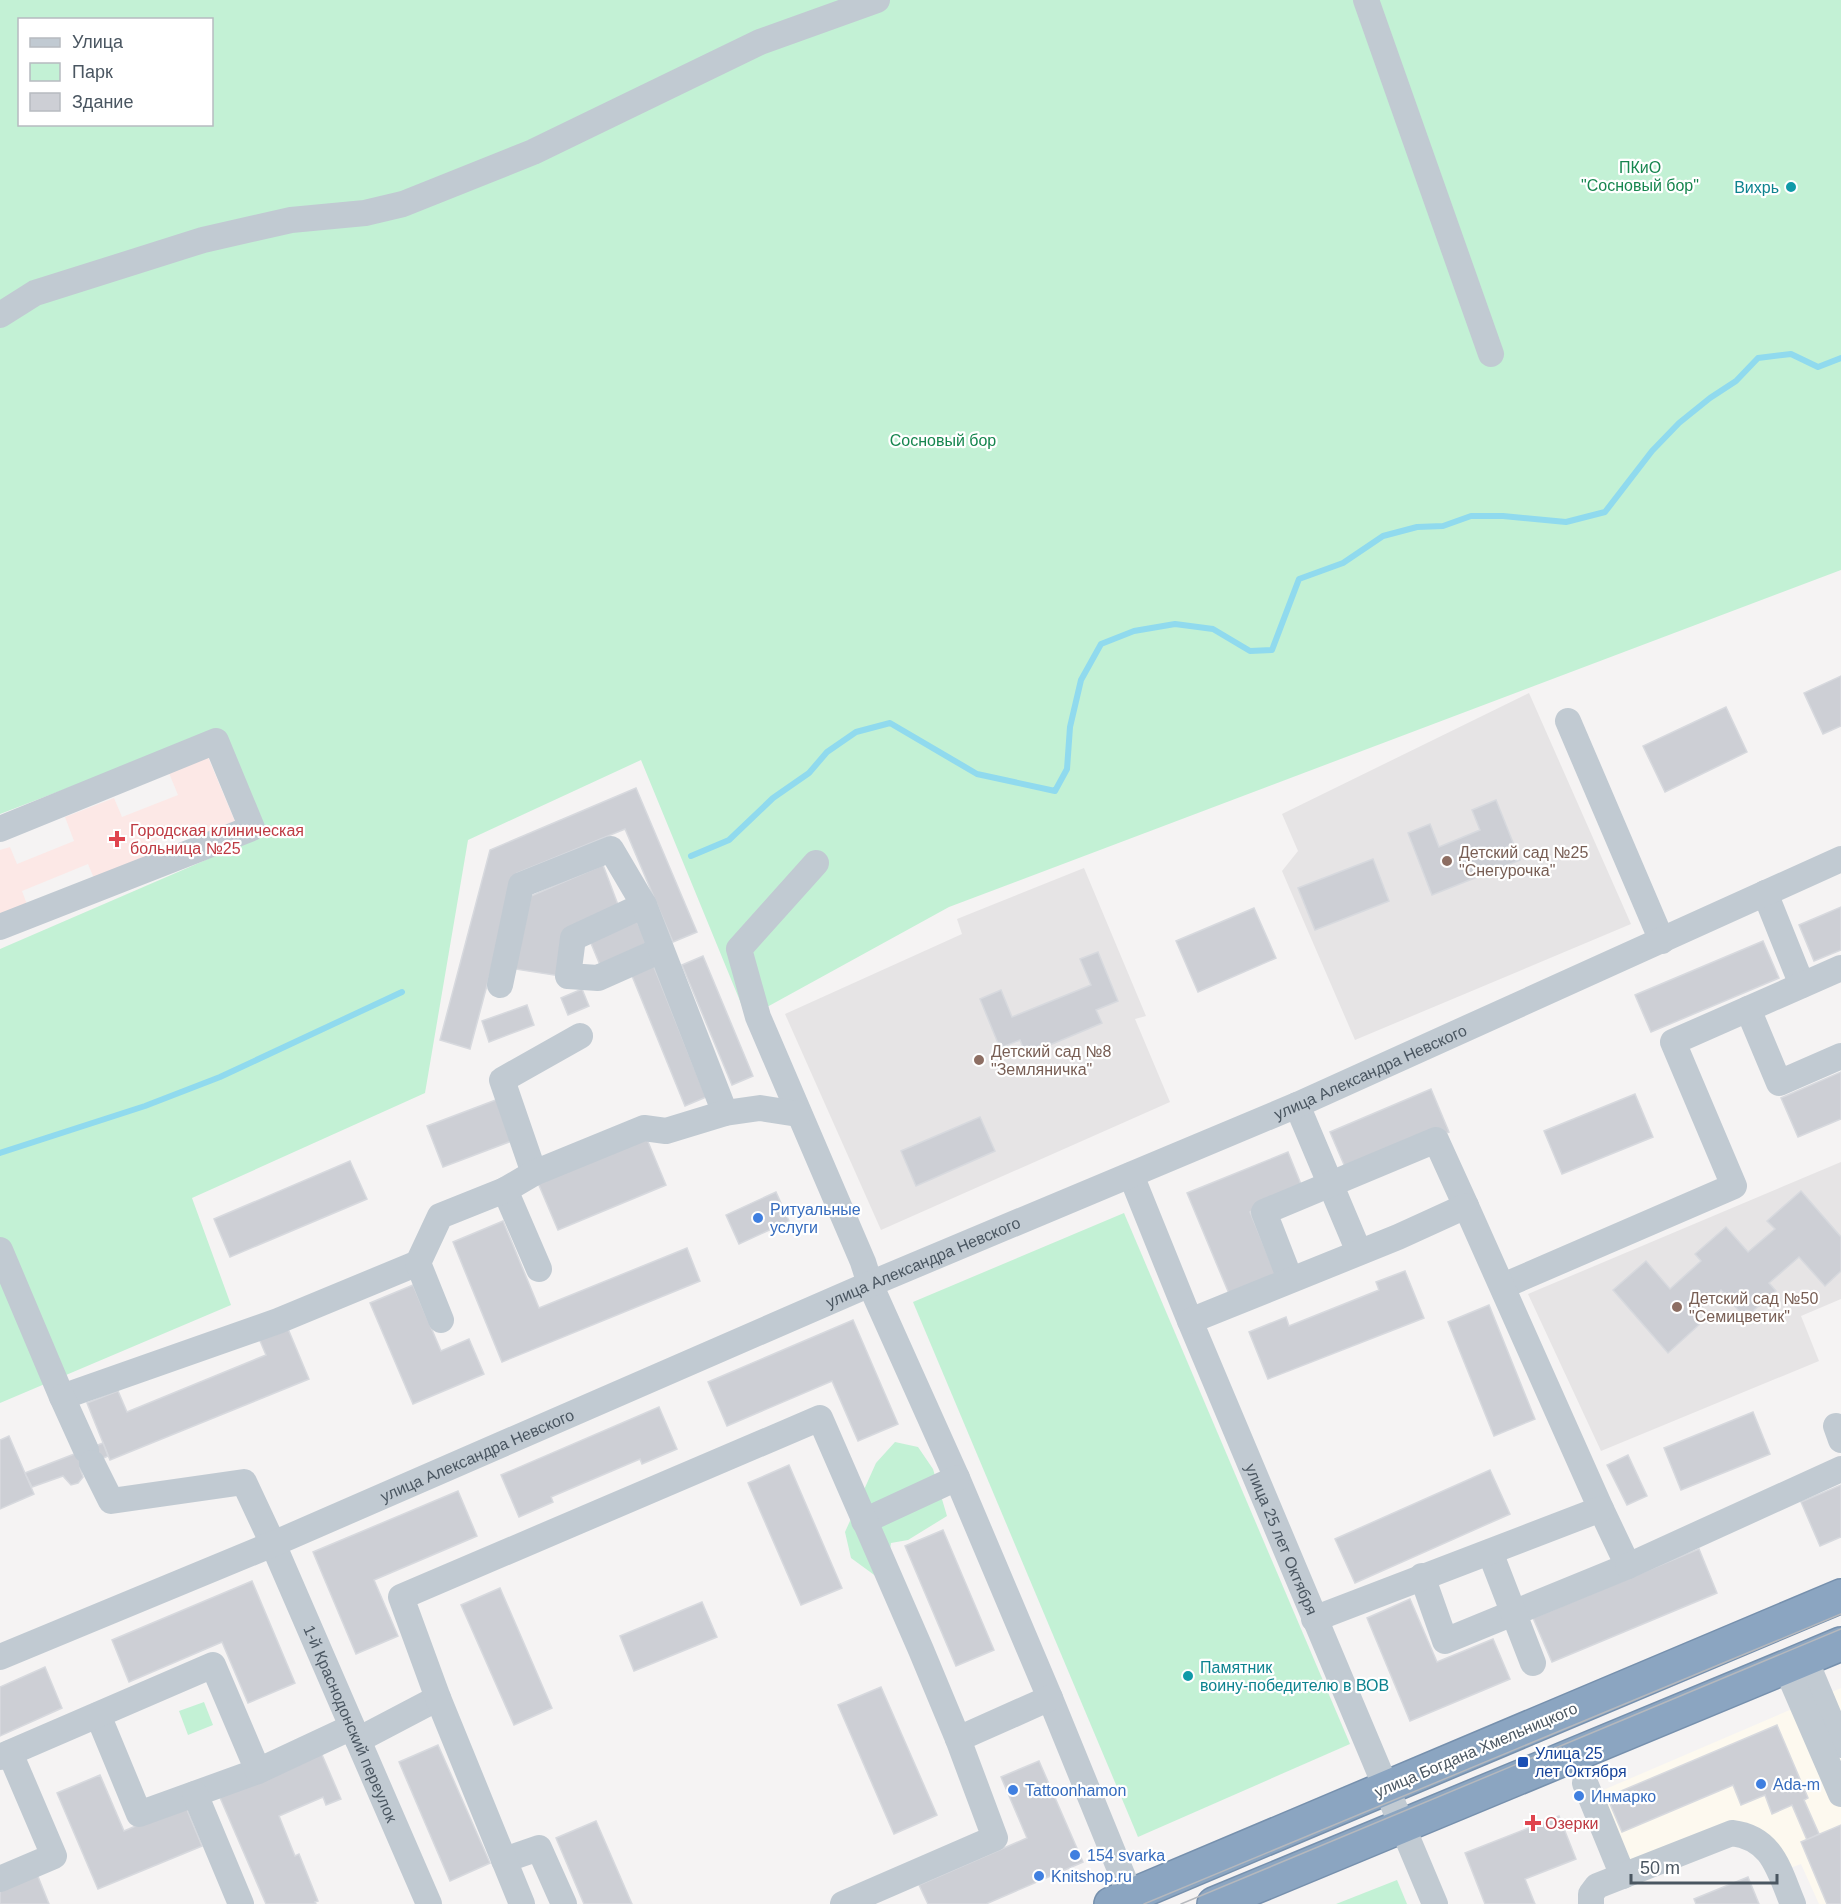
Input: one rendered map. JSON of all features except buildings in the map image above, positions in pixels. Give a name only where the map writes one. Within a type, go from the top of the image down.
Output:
[{"type":"highway","name":"улица Богдана Хмельницкого","points":[[1125,1901],[1386,1787],[1841,1596]]},
{"type":"highway","points":[[1214,1904],[1841,1644]]},
{"type":"street","points":[[0,315],[35,293],[203,240],[291,220],[365,213],[402,204],[533,152],[760,42],[877,0]]},
{"type":"street","points":[[1366,0],[1491,354]]},
{"type":"street","points":[[1568,722],[1662,941]]},
{"type":"street","points":[[0,829],[216,741],[252,828],[0,927]]},
{"type":"street","points":[[500,985],[521,885],[611,849],[644,905],[725,1113]]},
{"type":"street","name":"улица Александра Невского","points":[[0,1657],[273,1544],[870,1284],[1297,1105],[1841,858]]},
{"type":"street","points":[[816,863],[739,949],[758,1017],[863,1262],[870,1284],[957,1478],[1050,1698],[1125,1901]]},
{"type":"street","points":[[1766,893],[1802,985]]},
{"type":"street","points":[[644,905],[573,938],[568,976],[598,978],[661,950]]},
{"type":"street","points":[[1503,1286],[1734,1186],[1673,1042],[1841,968]]},
{"type":"street","points":[[1748,1009],[1779,1083],[1841,1056]]},
{"type":"street","points":[[534,1173],[502,1080],[580,1036]]},
{"type":"street","points":[[1297,1105],[1359,1252]]},
{"type":"street","points":[[0,1250],[62,1396],[278,1321],[418,1263],[440,1216],[505,1190],[534,1173],[644,1128],[666,1131],[725,1113],[760,1108],[798,1114]]},
{"type":"street","points":[[1290,1279],[1264,1212],[1436,1140],[1628,1566]]},
{"type":"street","name":"улица 25 лет Октября","points":[[1131,1175],[1314,1619],[1435,1904]]},
{"type":"street","points":[[505,1190],[538,1269]]},
{"type":"street","points":[[1190,1321],[1398,1237],[1466,1206]]},
{"type":"street","points":[[418,1263],[441,1320]]},
{"type":"street","name":"1-й Краснодонский переулок","points":[[62,1396],[111,1501],[244,1482],[429,1904]]},
{"type":"street","points":[[522,1904],[438,1698],[401,1597],[820,1418],[958,1739],[995,1838],[843,1904]]},
{"type":"street","points":[[1422,1576],[1445,1641],[1628,1566],[1841,1469]]},
{"type":"street","points":[[864,1521],[957,1478]]},
{"type":"street","points":[[1314,1619],[1601,1509]]},
{"type":"street","points":[[1490,1552],[1533,1663]]},
{"type":"street","points":[[1795,1663],[1841,1745]]},
{"type":"street","points":[[1795,1663],[1841,1794]]},
{"type":"street","points":[[0,1879],[54,1856],[5,1755],[213,1665],[258,1771]]},
{"type":"street","points":[[98,1714],[139,1814],[355,1734],[438,1698]]},
{"type":"street","points":[[958,1739],[1050,1698]]},
{"type":"street","points":[[1585,1783],[1623,1876]]},
{"type":"street","points":[[195,1794],[241,1904]]},
{"type":"street","points":[[1591,1904],[1591,1894],[1597,1886],[1732,1833],[1748,1835],[1772,1855],[1793,1904]]},
{"type":"street","points":[[504,1860],[539,1848],[564,1904]]},
{"type":"shaded area","name":"Детский сад №25 \"Снегурочка\"","points":[[1529,693],[1631,924],[1355,1040],[1282,871],[1298,851],[1282,814]]},
{"type":"shaded area","name":"Городская клиническая больница №25","points":[[208,757],[236,824],[205,837],[199,823],[145,845],[151,861],[96,883],[88,864],[22,891],[28,907],[2,918],[0,913],[0,850],[10,847],[17,864],[74,841],[65,817],[114,798],[122,817],[178,795],[169,773]]},
{"type":"shaded area","name":"Детский сад №8 \"Земляничка\"","points":[[1084,868],[1146,1016],[1135,1019],[1170,1102],[881,1230],[785,1014],[962,934],[957,919]]},
{"type":"shaded area","name":"Детский сад №50 \"Семицветик\"","points":[[1841,1162],[1841,1299],[1801,1316],[1819,1361],[1601,1451],[1528,1294]]},
{"type":"shaded area","points":[[1841,1688],[1841,1904],[1819,1904],[1801,1864],[1782,1871],[1732,1823],[1625,1869],[1594,1794]]},
{"type":"green space","name":"Сосновый бор","points":[[0,0],[1841,0],[1841,570],[949,907],[747,1018],[641,760],[468,840],[425,1093],[192,1198],[231,1305],[0,1403],[0,949],[266,834],[219,730],[0,814]]},
{"type":"green space","points":[[1124,1213],[1350,1744],[1138,1837],[913,1302]]},
{"type":"green space","points":[[895,1442],[918,1447],[933,1469],[947,1516],[908,1540],[891,1543],[889,1557],[877,1577],[851,1558],[845,1532],[876,1463]]},
{"type":"green space","points":[[204,1702],[213,1725],[188,1735],[179,1711]]},
{"type":"green space","points":[[1397,1880],[1407,1904],[1336,1904]]},
{"type":"waterway","points":[[691,856],[729,840],[773,798],[809,773],[827,752],[856,732],[890,723],[977,774],[1055,791],[1067,769],[1070,727],[1081,680],[1101,644],[1134,631],[1175,624],[1213,629],[1250,651],[1272,650],[1299,579],[1343,563],[1383,536],[1417,527],[1443,526],[1471,516],[1503,516],[1566,522],[1605,512],[1652,451],[1679,423],[1736,381],[1758,358],[1791,354],[1818,367],[1841,358]]},
{"type":"waterway","points":[[0,1153],[145,1106],[220,1077],[402,992]]},
{"type":"tram line","points":[[1144,1904],[1841,1614]]},
{"type":"tram line","points":[[1181,1904],[1841,1629]]},
{"type":"place","name":"Вихрь","points":[[1791,187]]},
{"type":"place","name":"Городская клиническая больница №25","points":[[117,839]]},
{"type":"place","name":"Детский сад №25 \"Снегурочка\"","points":[[1447,861]]},
{"type":"place","name":"Детский сад №8 \"Земляничка\"","points":[[979,1060]]},
{"type":"place","name":"Ритуальные услуги","points":[[758,1218]]},
{"type":"place","name":"Детский сад №50 \"Семицветик\"","points":[[1677,1307]]},
{"type":"place","name":"Памятник воину-победителю в ВОВ","points":[[1188,1676]]},
{"type":"place","name":"Улица 25 лет Октября","points":[[1523,1762]]},
{"type":"place","name":"Ada-m","points":[[1761,1784]]},
{"type":"place","name":"Tattoonhamon","points":[[1013,1790]]},
{"type":"place","name":"Инмарко","points":[[1579,1796]]},
{"type":"place","name":"Озерки","points":[[1533,1823]]},
{"type":"place","name":"154 svarka","points":[[1075,1855]]},
{"type":"place","name":"Knitshop.ru","points":[[1039,1876]]},
{"type":"park label","name":"ПКиО \"Сосновый бор\"","points":[[1640,176]]}]
